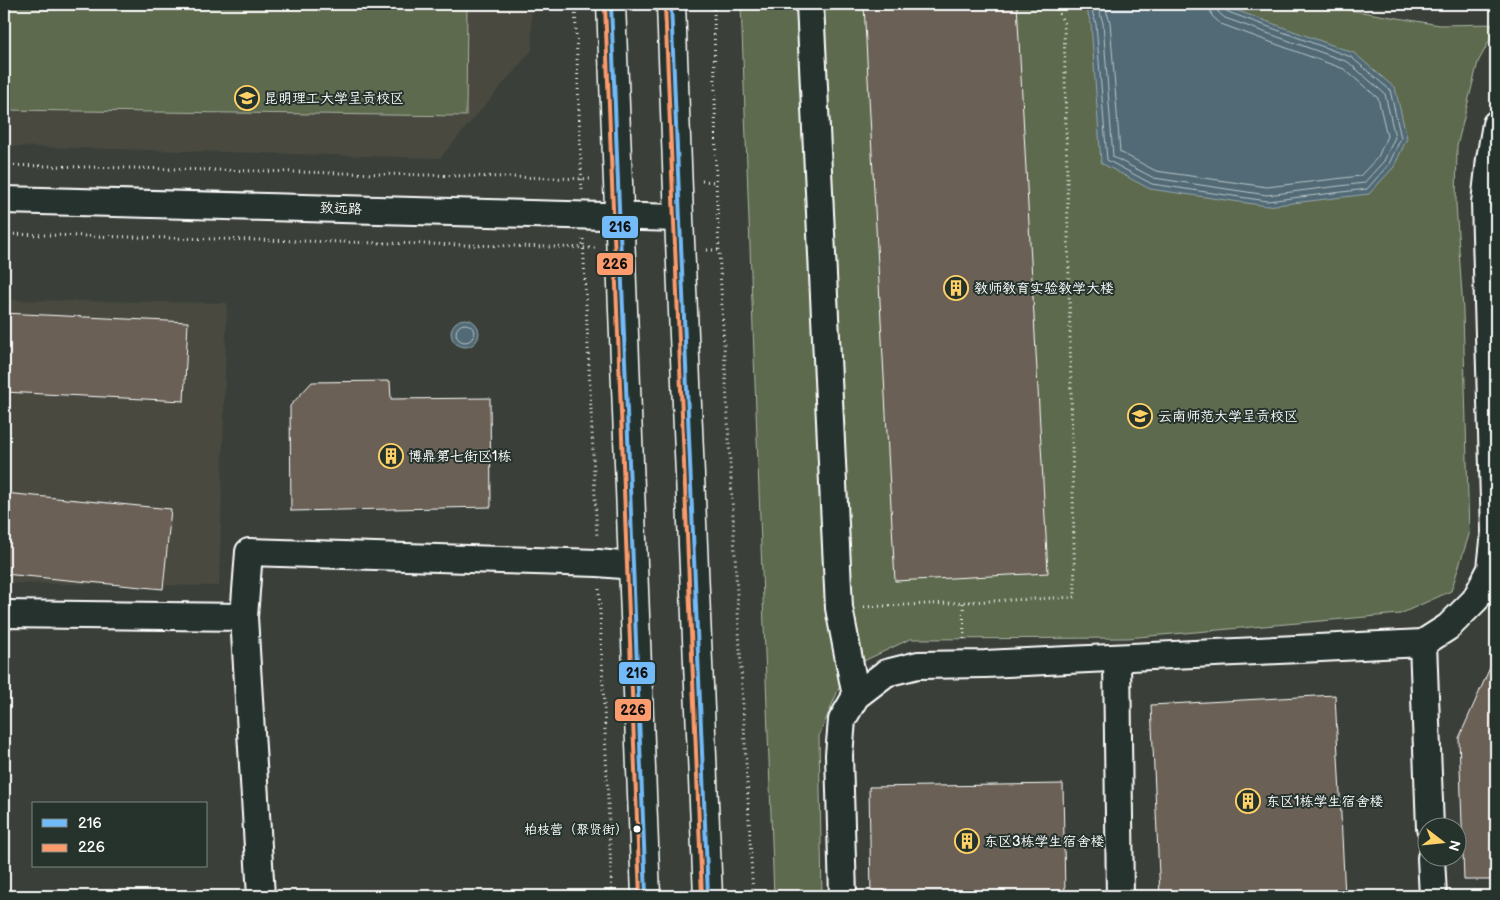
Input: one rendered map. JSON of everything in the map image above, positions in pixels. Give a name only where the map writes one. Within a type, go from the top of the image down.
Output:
[{"type":"main road","points":[[611,4],[646,896]]},
{"type":"main road","points":[[671,4],[708,896]]},
{"type":"street","points":[[810,4],[839,608],[856,696]]},
{"type":"street","points":[[843,896],[839,755],[842,720],[856,696],[886,673],[918,666],[1423,643],[1448,627],[1475,600],[1491,569],[1495,532],[1494,399],[1485,203],[1496,124]]},
{"type":"street","name":"致远路","points":[[4,200],[679,218]]},
{"type":"street","points":[[261,896],[244,617],[249,552],[598,563],[634,566]]},
{"type":"street","points":[[4,614],[244,617]]},
{"type":"street","points":[[1423,643],[1430,818]]},
{"type":"street","points":[[1116,658],[1120,896]]},
{"type":"street","points":[[1431,868],[1432,896]]},
{"type":"path","points":[[575,4],[583,248],[612,896]]},
{"type":"path","points":[[714,4],[716,182],[753,896]]},
{"type":"path","points":[[839,608],[1075,597],[1064,22],[1054,4]]},
{"type":"path","points":[[4,165],[617,180]]},
{"type":"path","points":[[678,181],[716,182]]},
{"type":"path","points":[[4,234],[620,249]]},
{"type":"path","points":[[680,249],[719,250]]},
{"type":"path","points":[[964,602],[964,664]]},
{"type":"shaded area","name":"昆明理工大学呈贡校区","points":[[4,4],[531,4],[532,50],[440,158],[4,146]]},
{"type":"shaded area","points":[[4,300],[227,303],[219,586],[4,583]]},
{"type":"green space","name":"昆明理工大学呈贡校区","points":[[4,4],[467,4],[466,116],[4,110]]},
{"type":"green space","name":"云南师范大学呈贡校区","points":[[741,4],[1337,4],[1350,10],[1440,25],[1496,24],[1496,29],[1478,62],[1457,146],[1456,203],[1463,311],[1469,535],[1451,591],[1400,614],[1127,638],[910,639],[847,669],[819,736],[822,896],[774,896]]},
{"type":"water","points":[[1085,4],[1225,4],[1230,8],[1354,53],[1395,88],[1407,138],[1394,167],[1369,194],[1267,206],[1150,189],[1101,163],[1091,24]]},
{"type":"water","points":[[465,319],[475,323],[479,333],[475,343],[465,347],[455,343],[451,333],[455,323]]},
{"type":"building","name":"教师教育实验教学大楼","points":[[864,4],[1017,4],[1048,573],[895,581]]},
{"type":"building","points":[[4,313],[188,322],[184,401],[4,392]]},
{"type":"building","name":"博鼎第七街区1栋","points":[[390,381],[391,399],[490,398],[491,507],[291,511],[290,406],[312,382]]},
{"type":"building","points":[[4,493],[171,509],[163,589],[4,574]]},
{"type":"building","points":[[1496,654],[1496,880],[1464,880],[1464,868],[1468,868],[1468,818],[1462,818],[1459,738]]},
{"type":"building","name":"东区1栋学生宿舍楼","points":[[1335,695],[1345,896],[1160,896],[1151,705]]},
{"type":"building","name":"东区3栋学生宿舍楼","points":[[1063,784],[1065,896],[871,896],[869,787]]},
{"type":"transit line","name":"226","points":[[605,4],[640,896]]},
{"type":"transit line","name":"216","points":[[611,4],[646,896]]},
{"type":"transit line","name":"226","points":[[665,4],[702,896]]},
{"type":"transit line","name":"216","points":[[671,4],[708,896]]},
{"type":"place","name":"昆明理工大学呈贡校区","points":[[247,98]]},
{"type":"place","name":"教师教育实验教学大楼","points":[[956,288]]},
{"type":"place","name":"云南师范大学呈贡校区","points":[[1140,416]]},
{"type":"place","name":"博鼎第七街区1栋","points":[[391,456]]},
{"type":"place","name":"东区1栋学生宿舍楼","points":[[1248,801]]},
{"type":"place","name":"柏枝营（聚贤街）","points":[[637,829]]},
{"type":"place","name":"东区3栋学生宿舍楼","points":[[967,841]]}]
